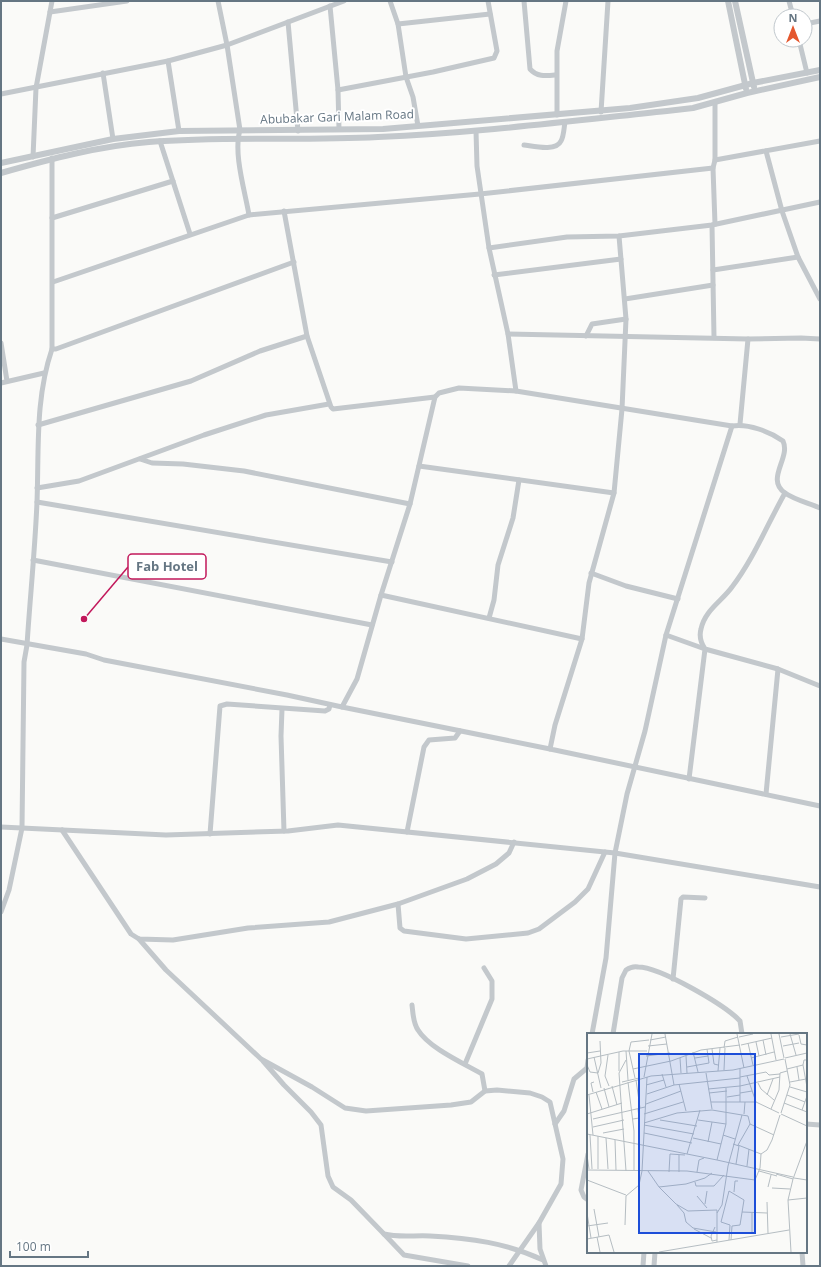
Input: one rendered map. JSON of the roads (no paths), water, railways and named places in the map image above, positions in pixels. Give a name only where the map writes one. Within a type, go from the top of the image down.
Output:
[{"type":"street","points":[[33,157],[36,88],[52,1]]},
{"type":"street","points":[[50,12],[127,1]]},
{"type":"street","points":[[218,1],[227,45],[240,130],[238,138],[241,173],[249,215]]},
{"type":"street","points":[[1,94],[168,61],[227,45],[344,1]]},
{"type":"street","points":[[390,1],[398,24],[406,77],[413,97],[418,126]]},
{"type":"street","points":[[338,90],[494,58],[497,51],[488,1]]},
{"type":"street","points":[[524,1],[530,69],[534,74],[540,76],[556,76]]},
{"type":"street","points":[[556,115],[557,52],[566,1]]},
{"type":"street","points":[[601,112],[608,1]]},
{"type":"street","points":[[728,1],[747,92]]},
{"type":"street","points":[[735,1],[755,90]]},
{"type":"street","points":[[330,6],[338,90],[339,129]]},
{"type":"street","points":[[398,24],[490,14]]},
{"type":"street","points":[[288,22],[298,131]]},
{"type":"street","points":[[801,48],[807,73]]},
{"type":"street","points":[[168,61],[179,131]]},
{"type":"street","name":"Abubakar Gari Malam Road","points":[[1,163],[113,139],[179,131],[383,129],[601,112],[698,98],[753,83],[820,70]]},
{"type":"street","points":[[103,73],[113,139]]},
{"type":"street","points":[[1,173],[52,158],[113,147],[160,141],[238,138],[353,138],[476,131],[693,108],[755,90],[820,77]]},
{"type":"street","points":[[714,337],[713,168],[715,160],[715,102]]},
{"type":"street","points":[[524,145],[552,148],[558,145],[561,141],[565,122]]},
{"type":"street","points":[[476,131],[477,166],[488,248],[508,334],[516,391]]},
{"type":"street","points":[[160,141],[190,234]]},
{"type":"street","points":[[715,160],[820,141]]},
{"type":"street","points":[[766,151],[782,211],[798,257],[820,299]]},
{"type":"street","points":[[1,912],[9,890],[22,828],[24,662],[27,645],[37,502],[38,425],[44,373],[52,349],[52,158]]},
{"type":"street","points":[[53,282],[249,215],[480,194],[713,168]]},
{"type":"street","points":[[52,218],[173,180]]},
{"type":"street","points":[[488,248],[567,237],[619,236],[713,225],[820,202]]},
{"type":"street","points":[[284,211],[307,336],[329,404],[333,409],[434,397],[439,393],[459,388],[516,391],[732,426],[740,424],[775,436],[783,441],[786,450],[777,476],[778,486],[785,493],[820,508]]},
{"type":"street","points":[[550,749],[555,725],[582,639],[592,573],[614,493],[622,409],[624,336],[626,319],[619,236]]},
{"type":"street","points":[[713,270],[798,257]]},
{"type":"street","points":[[494,275],[621,259]]},
{"type":"street","points":[[52,349],[56,349],[294,262]]},
{"type":"street","points":[[625,299],[713,284]]},
{"type":"street","points":[[586,336],[592,324],[626,319]]},
{"type":"street","points":[[508,334],[820,339]]},
{"type":"street","points":[[38,425],[191,382],[260,351],[307,336]]},
{"type":"street","points":[[740,424],[748,339]]},
{"type":"street","points":[[1,343],[4,382],[44,373]]},
{"type":"street","points":[[342,708],[357,679],[381,595],[410,504],[434,397]]},
{"type":"street","points":[[37,488],[80,481],[204,435],[266,416],[329,404]]},
{"type":"street","points":[[592,1033],[606,958],[615,853],[627,794],[645,730],[666,635],[732,426]]},
{"type":"street","points":[[140,459],[152,463],[244,471],[410,504]]},
{"type":"street","points":[[419,466],[614,493]]},
{"type":"street","points":[[489,618],[494,600],[498,565],[513,518],[519,480]]},
{"type":"street","points":[[689,779],[705,649],[700,638],[701,628],[705,619],[717,602],[731,588],[741,573],[785,493]]},
{"type":"street","points":[[37,502],[392,562]]},
{"type":"street","points":[[33,560],[372,625]]},
{"type":"street","points":[[592,573],[626,586],[678,599]]},
{"type":"street","points":[[381,595],[582,639]]},
{"type":"street","points":[[666,635],[705,649],[778,668],[820,686]]},
{"type":"street","points":[[1,640],[86,654],[104,660],[330,704],[342,708],[550,749],[634,768],[820,806]]},
{"type":"street","points":[[766,794],[778,668]]},
{"type":"street","points":[[210,834],[220,706],[226,704],[325,711],[329,709],[330,704]]},
{"type":"street","points":[[282,709],[281,736],[284,831]]},
{"type":"street","points":[[407,832],[424,747],[429,740],[455,738],[460,731]]},
{"type":"street","points":[[1,827],[166,835],[284,831],[338,825],[615,853],[820,887]]},
{"type":"street","points":[[62,830],[131,934],[139,939],[166,970],[260,1059],[311,1112],[321,1125],[328,1176],[333,1187],[351,1200],[404,1255],[468,1266]]},
{"type":"street","points":[[139,939],[173,940],[248,928],[329,922],[398,904],[467,879],[496,864],[509,853],[514,842]]},
{"type":"street","points":[[398,904],[400,928],[404,932],[466,939],[528,933],[539,929],[575,902],[588,889],[605,852]]},
{"type":"street","points":[[673,979],[681,899],[683,897],[705,898]]},
{"type":"street","points":[[613,1033],[622,978],[626,970],[638,966],[662,973],[720,1005],[737,1017],[740,1021],[742,1033]]},
{"type":"street","points":[[465,1064],[492,999],[492,981],[484,968]]},
{"type":"street","points":[[412,1005],[417,1028],[422,1036],[444,1052],[482,1074],[485,1091]]},
{"type":"street","points":[[260,1059],[312,1087],[345,1108],[359,1110],[451,1105],[471,1102],[485,1091],[530,1093],[542,1097],[550,1102],[563,1159],[562,1180],[549,1207],[509,1266]]},
{"type":"street","points":[[555,1124],[564,1111],[574,1079],[587,1068]]},
{"type":"street","points":[[807,1124],[820,1125]]},
{"type":"street","points":[[587,1159],[581,1190],[584,1197],[587,1199]]},
{"type":"street","points":[[539,1223],[540,1249],[546,1266]]},
{"type":"street","points":[[384,1234],[392,1236],[451,1237],[501,1244],[520,1249],[544,1260]]},
{"type":"street","points":[[643,1266],[644,1253]]},
{"type":"street","points":[[654,1266],[655,1253]]},
{"type":"street","points":[[802,1253],[803,1266]]},
{"type":"place","name":"Fab Hotel","points":[[84,619]]}]
